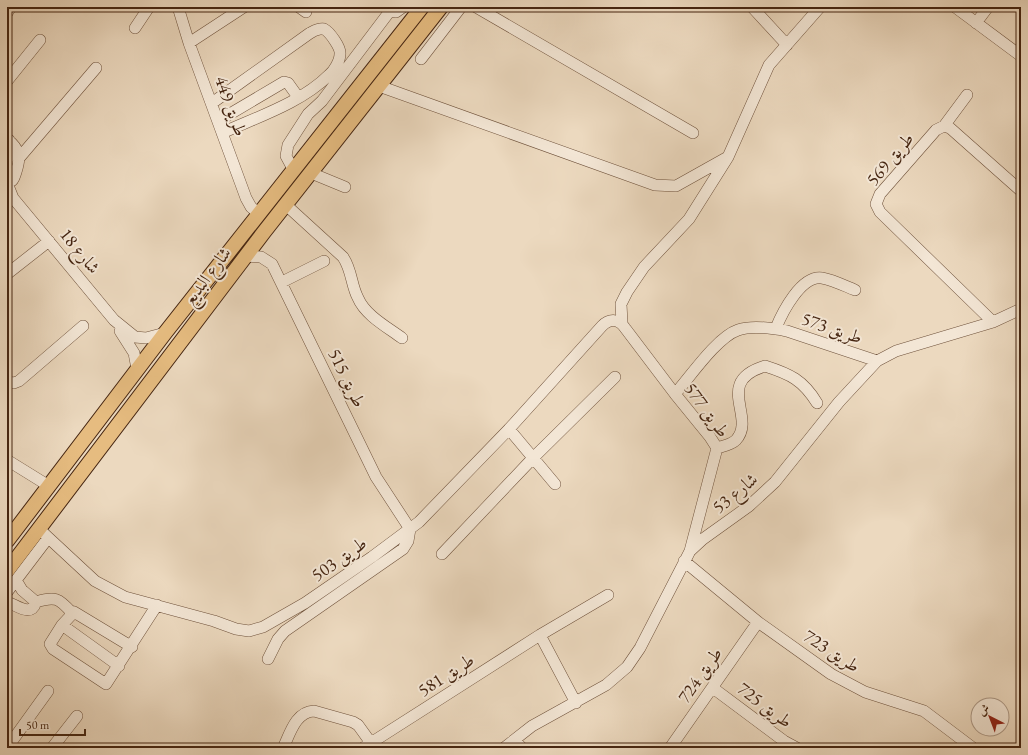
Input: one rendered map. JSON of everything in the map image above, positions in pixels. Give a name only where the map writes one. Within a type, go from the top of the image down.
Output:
[{"type":"main road","name":"شارع البديع","points":[[7,541],[137,369],[258,213],[422,7]]},
{"type":"main road","name":"شارع البديع","points":[[12,576],[246,256],[441,7]]},
{"type":"street","points":[[7,13],[11,7]]},
{"type":"street","points":[[135,28],[149,7]]},
{"type":"street","name":"طريق 449","points":[[178,7],[188,43],[212,103],[248,202],[258,213]]},
{"type":"street","points":[[188,43],[244,7]]},
{"type":"street","points":[[293,169],[286,156],[288,145],[308,114],[322,101],[388,9],[396,12],[403,7]]},
{"type":"street","points":[[421,59],[461,7]]},
{"type":"street","points":[[476,7],[693,133]]},
{"type":"street","points":[[752,7],[787,45]]},
{"type":"street","points":[[622,323],[621,304],[627,292],[644,267],[689,219],[728,157],[769,65],[820,7]]},
{"type":"street","points":[[955,7],[1021,56]]},
{"type":"street","points":[[976,23],[988,7]]},
{"type":"street","points":[[212,103],[221,99],[310,33],[323,29],[327,31],[338,47],[340,54],[337,64],[330,75],[298,97],[222,133]]},
{"type":"street","points":[[7,81],[40,40]]},
{"type":"street","points":[[11,179],[20,157],[96,68]]},
{"type":"street","points":[[218,121],[284,82],[293,87],[298,97]]},
{"type":"street","points":[[379,86],[656,185],[676,186],[728,157]]},
{"type":"street","points":[[967,95],[944,126],[950,128],[1021,191]]},
{"type":"street","name":"طريق 569","points":[[944,126],[936,130],[880,194],[876,204],[880,212],[993,322]]},
{"type":"street","points":[[8,139],[18,150],[20,157]]},
{"type":"street","points":[[7,163],[10,150],[8,139]]},
{"type":"street","name":"شارع 18","points":[[7,163],[14,167],[11,179],[10,194],[114,320],[132,348],[136,358],[137,369]]},
{"type":"street","points":[[311,173],[345,187]]},
{"type":"street","points":[[286,205],[343,257],[349,266],[355,292],[361,304],[402,338]]},
{"type":"street","points":[[7,274],[49,241]]},
{"type":"street","name":"طريق 515","points":[[246,256],[256,255],[269,261],[282,282],[376,477],[410,530]]},
{"type":"street","points":[[282,282],[324,261]]},
{"type":"street","name":"طريق 573","points":[[776,328],[783,311],[796,293],[810,280],[821,278],[855,290]]},
{"type":"street","name":"شارع 53","points":[[504,748],[538,723],[606,685],[627,667],[640,648],[687,556],[703,539],[749,506],[775,482],[835,407],[877,362],[896,351],[993,322],[1021,310]]},
{"type":"street","name":"شارع 18","points":[[114,320],[135,337],[146,338],[165,333]]},
{"type":"street","name":"طريق 503","points":[[43,533],[95,581],[125,597],[157,605],[236,630],[249,631],[263,627],[305,603],[410,530],[509,429],[602,326],[614,320],[622,323]]},
{"type":"street","name":"طريق 577","points":[[622,323],[717,448],[687,556]]},
{"type":"street","points":[[7,382],[14,383],[19,380],[83,326]]},
{"type":"street","name":"طريق 573","points":[[675,394],[720,341],[737,330],[746,328],[776,328],[787,330],[877,362]]},
{"type":"street","points":[[717,448],[730,445],[736,440],[741,432],[742,420],[737,391],[744,379],[756,368],[764,366],[797,380],[808,387],[817,403]]},
{"type":"street","points":[[442,554],[533,458],[615,377]]},
{"type":"street","points":[[509,429],[555,484]]},
{"type":"street","points":[[7,460],[49,486]]},
{"type":"street","points":[[268,659],[278,639],[285,631],[403,549],[408,541],[410,530]]},
{"type":"street","name":"طريق 723","points":[[687,556],[758,622],[832,674],[865,692],[924,711],[972,748]]},
{"type":"street","points":[[7,592],[12,576]]},
{"type":"street","points":[[12,576],[22,590],[36,602]]},
{"type":"street","name":"طريق 581","points":[[282,748],[300,716],[314,711],[353,722],[358,725],[367,746],[540,635],[608,595]]},
{"type":"street","points":[[7,602],[25,610],[30,610],[36,602],[52,598],[64,603],[72,613]]},
{"type":"street","points":[[72,613],[62,625],[50,644],[52,649],[105,684],[132,647],[157,605]]},
{"type":"street","points":[[72,613],[76,612],[132,647]]},
{"type":"street","name":"طريق 724","points":[[670,748],[758,622]]},
{"type":"street","points":[[62,625],[118,666]]},
{"type":"street","points":[[540,635],[576,703]]},
{"type":"street","name":"طريق 725","points":[[713,688],[781,745],[797,748]]},
{"type":"street","points":[[7,748],[48,691]]},
{"type":"street","points":[[52,748],[77,716]]},
{"type":"street","points":[[514,740],[522,748]]}]
